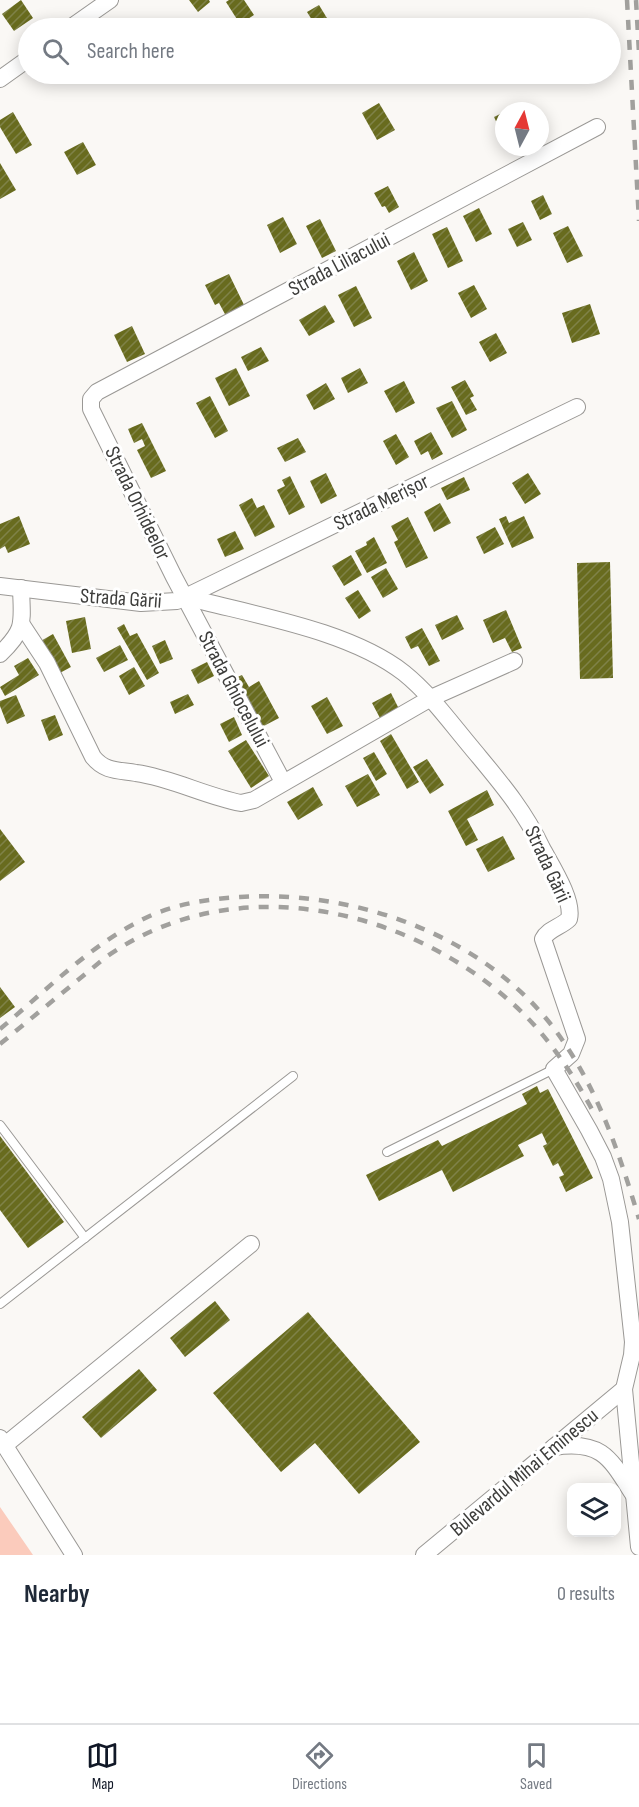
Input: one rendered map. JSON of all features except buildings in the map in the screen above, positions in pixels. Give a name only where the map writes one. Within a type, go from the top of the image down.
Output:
[{"type":"street","points":[[84,18],[110,0]]},
{"type":"street","points":[[0,80],[18,66]]},
{"type":"street","name":"Strada Liliacului","points":[[91,409],[91,399],[97,392],[597,127]]},
{"type":"street","name":"Strada Merișor","points":[[186,597],[577,407]]},
{"type":"street","name":"Strada Orhideelor","points":[[91,409],[186,597]]},
{"type":"street","name":"Strada Gării","points":[[0,586],[148,603],[177,601],[186,597],[341,639],[386,661],[404,673],[431,698],[516,801],[532,827],[569,903],[568,919],[543,939],[577,1039],[571,1054],[554,1069]]},
{"type":"street","points":[[0,654],[15,640],[22,625],[21,588]]},
{"type":"street","name":"Strada Ghiocelului","points":[[186,597],[283,782]]},
{"type":"street","points":[[22,625],[47,663],[93,757],[103,767],[160,777],[241,803],[254,800],[431,698],[514,661]]},
{"type":"street","points":[[554,1069],[603,1156],[617,1202],[633,1342],[624,1389],[639,1547]]},
{"type":"street","points":[[74,1555],[2,1442],[251,1245]]},
{"type":"street","name":"Bulevardul Mihai Eminescu","points":[[424,1555],[624,1389]]},
{"type":"street","points":[[554,1448],[584,1446],[597,1450],[612,1460],[634,1497]]},
{"type":"lane","points":[[387,1152],[554,1069]]},
{"type":"lane","points":[[0,1304],[293,1076]]},
{"type":"lane","points":[[0,1125],[85,1238]]},
{"type":"shaded area","points":[[0,1507],[33,1555],[0,1555]]},
{"type":"railway","points":[[627,0],[639,221]]},
{"type":"railway","points":[[636,0],[639,53]]},
{"type":"railway","points":[[0,1029],[91,952],[131,926],[163,911],[195,902],[240,897],[283,897],[326,901],[368,910],[410,924],[449,941],[486,964],[520,991],[549,1022],[580,1067],[592,1091],[623,1167],[639,1219]]},
{"type":"railway","points":[[0,1044],[106,957],[155,930],[207,913],[261,907],[315,910],[369,922],[420,942],[468,969],[512,1003],[548,1041],[595,1115]]}]
